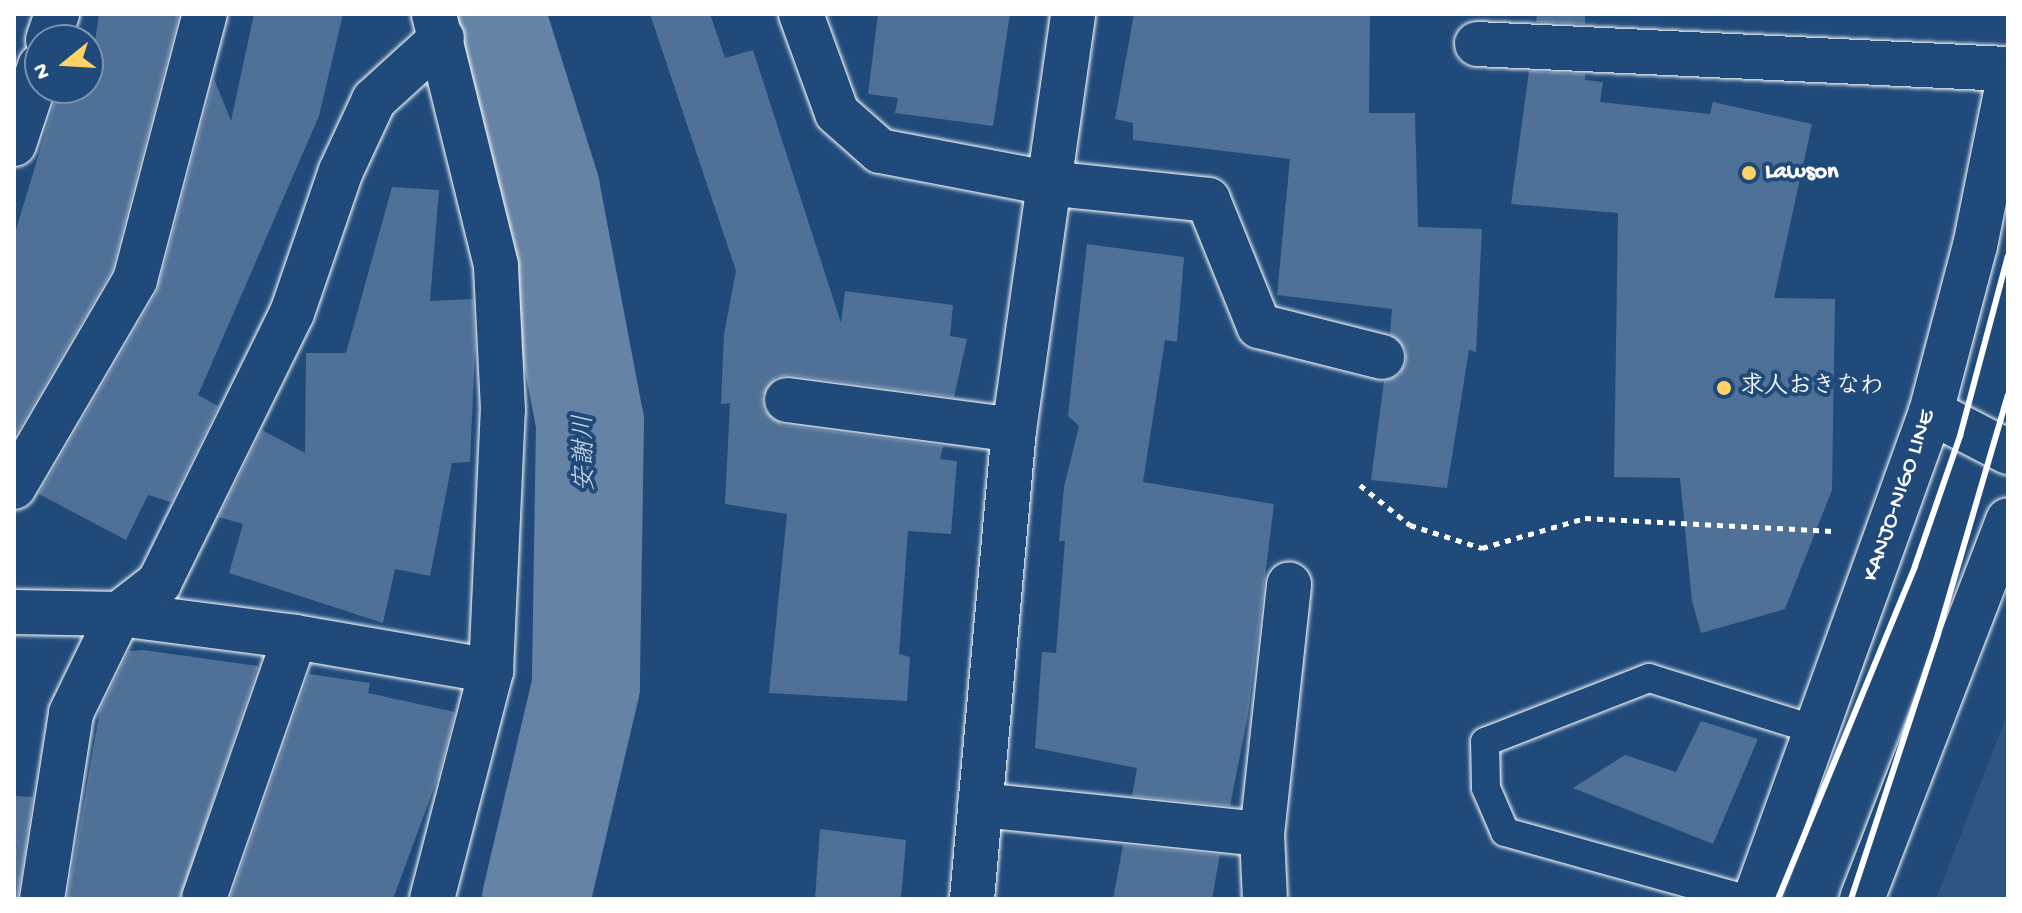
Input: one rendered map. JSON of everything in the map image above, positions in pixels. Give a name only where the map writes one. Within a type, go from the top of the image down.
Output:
[{"type":"street","points":[[14,487],[135,280],[205,14]]},
{"type":"street","points":[[801,14],[837,113],[880,151],[1047,183],[1208,200],[1259,326],[1382,357]]},
{"type":"street","points":[[972,899],[1014,430],[1073,14]]},
{"type":"street","points":[[42,899],[71,713],[119,614],[159,583],[292,313],[341,171],[374,100],[438,26]]},
{"type":"street","points":[[432,899],[491,671],[503,410],[496,265],[438,26]]},
{"type":"street","points":[[1477,44],[2008,69]]},
{"type":"street","name":"KANJO-NIGO LINE","points":[[1755,899],[1931,412],[1971,261],[2008,83]]},
{"type":"street","points":[[14,144],[27,104]]},
{"type":"street","points":[[787,400],[1014,430]]},
{"type":"street","points":[[1931,412],[2008,452]]},
{"type":"street","points":[[1862,899],[2008,520]]},
{"type":"street","points":[[1265,899],[1262,834],[1289,584]]},
{"type":"street","points":[[14,612],[119,614],[295,637],[491,671]]},
{"type":"street","points":[[204,899],[295,637]]},
{"type":"street","points":[[980,805],[1262,834]]},
{"type":"lane","points":[[1745,899],[1505,832],[1486,788],[1485,742],[1649,678],[1816,730]]},
{"type":"path","points":[[1360,485],[1410,525],[1482,548],[1585,518],[1842,532]]},
{"type":"shaded area","points":[[2008,712],[2008,899],[1936,899]]},
{"type":"building","points":[[99,14],[179,14],[112,270],[14,437],[14,236],[54,104],[104,104],[104,24],[98,24]]},
{"type":"building","points":[[254,14],[343,14],[319,116],[198,395],[218,406],[171,502],[148,495],[126,540],[39,494],[157,292],[214,79],[231,121]]},
{"type":"building","points":[[650,14],[710,14],[725,58],[753,50],[841,323],[845,291],[953,305],[950,336],[967,339],[954,397],[790,375],[777,377],[762,396],[764,410],[783,425],[943,446],[940,459],[957,461],[951,534],[908,531],[899,654],[910,657],[907,701],[769,693],[787,514],[725,504],[730,403],[721,404],[724,334],[736,271]]},
{"type":"building","points":[[878,14],[1010,14],[993,126],[895,113],[898,98],[868,94]]},
{"type":"building","points":[[1134,14],[1370,14],[1369,113],[1415,113],[1418,227],[1482,229],[1476,352],[1469,350],[1447,488],[1371,480],[1384,381],[1399,375],[1406,362],[1406,349],[1390,334],[1392,309],[1277,295],[1290,159],[1133,140],[1133,123],[1115,119]]},
{"type":"building","points":[[1537,14],[1585,14],[1585,24],[1536,22]]},
{"type":"building","points":[[1529,71],[1585,74],[1585,80],[1603,82],[1600,102],[1710,114],[1713,102],[1812,124],[1774,298],[1835,299],[1832,490],[1785,609],[1701,633],[1692,601],[1680,478],[1614,477],[1618,213],[1511,204]]},
{"type":"building","points":[[392,187],[439,190],[430,301],[473,299],[475,349],[470,462],[452,463],[430,576],[395,569],[383,623],[229,573],[243,524],[219,517],[262,430],[305,453],[306,353],[346,353]]},
{"type":"building","points":[[1087,244],[1184,257],[1177,342],[1165,340],[1143,482],[1274,504],[1248,715],[1230,806],[1132,796],[1137,768],[1035,748],[1042,652],[1056,653],[1065,541],[1059,541],[1064,487],[1079,426],[1068,416]]},
{"type":"building","points":[[143,650],[258,666],[180,899],[67,899],[100,710],[129,651]]},
{"type":"building","points":[[309,674],[370,683],[368,693],[455,712],[439,774],[393,899],[230,899]]},
{"type":"building","points":[[1701,721],[1758,739],[1713,844],[1573,788],[1625,755],[1676,772]]},
{"type":"building","points":[[14,796],[33,797],[18,899],[14,899]]},
{"type":"building","points":[[820,829],[906,840],[901,899],[815,899]]},
{"type":"building","points":[[1123,845],[1220,855],[1212,899],[1113,899]]},
{"type":"waterway","name":"安謝川","points":[[491,14],[546,190],[590,422],[586,686],[536,899]]},
{"type":"railway","points":[[1778,899],[1915,566],[1960,436],[2008,256]]},
{"type":"railway","points":[[1851,899],[1938,634],[2008,395]]},
{"type":"place","name":"Lawson","points":[[1749,173]]},
{"type":"place","name":"求人おきなわ","points":[[1724,388]]}]
